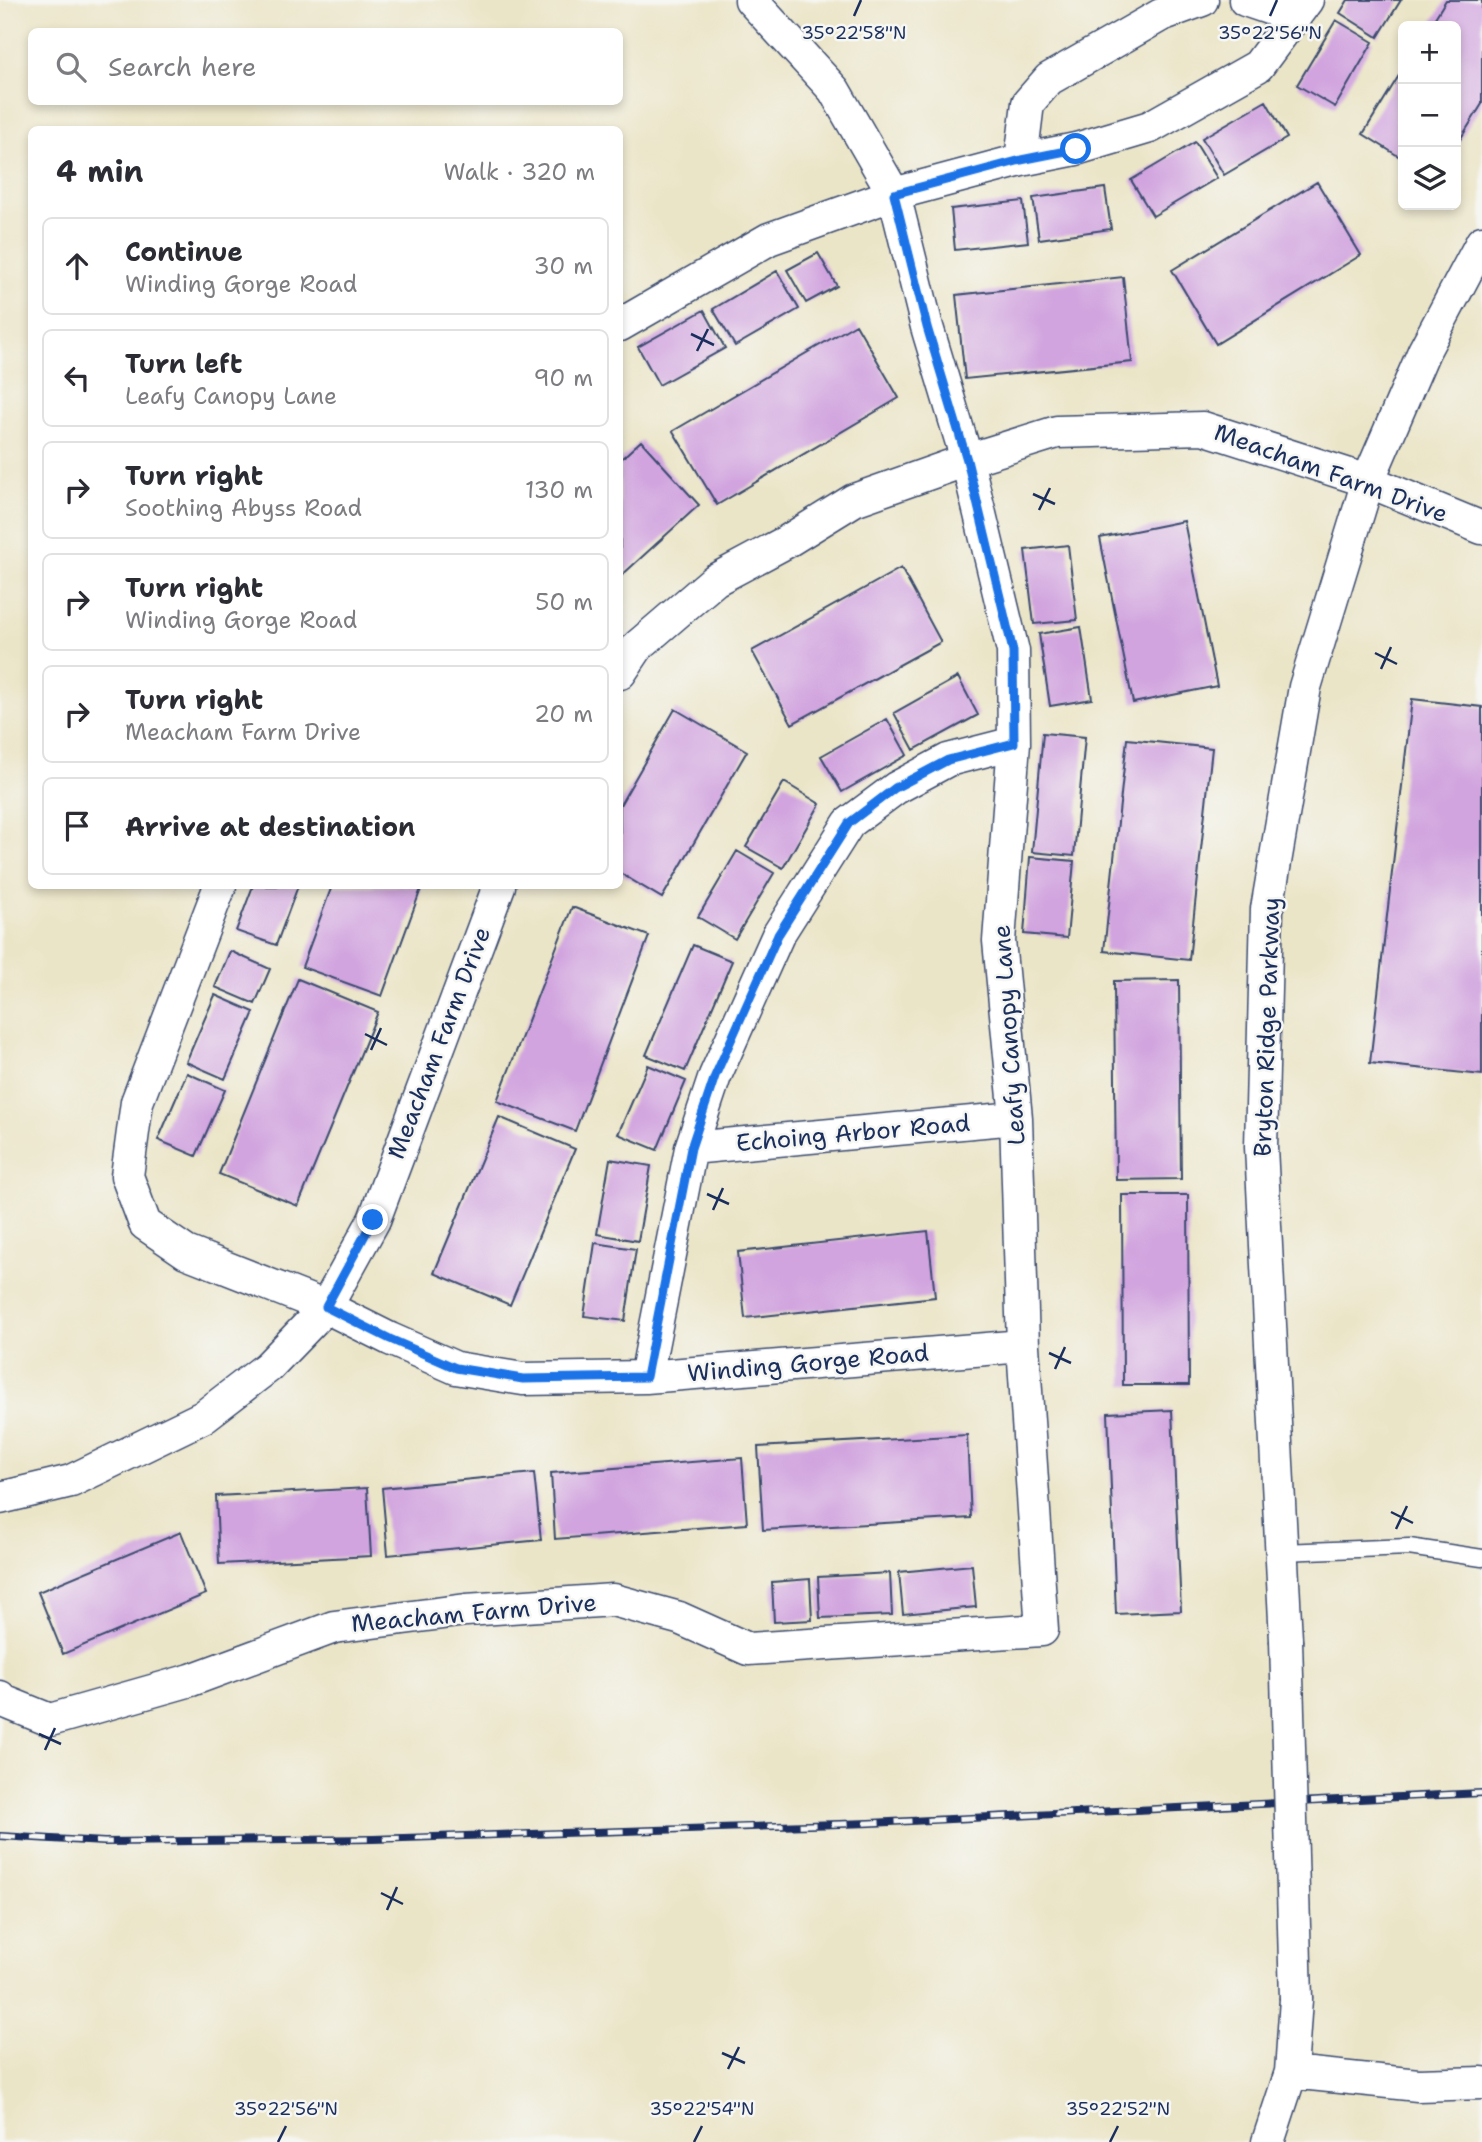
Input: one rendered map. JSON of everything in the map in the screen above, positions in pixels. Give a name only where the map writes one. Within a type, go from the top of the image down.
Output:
[{"type":"street","name":"Leafy Canopy Lane","points":[[751,0],[834,90],[894,194],[927,327],[967,460],[1013,651],[1014,743],[999,941],[1016,1118],[1023,1346],[1042,1630]]},
{"type":"street","points":[[1021,160],[1028,103],[1049,79],[1161,15],[1202,0]]},
{"type":"street","points":[[623,323],[769,239],[894,194],[1021,160],[1076,149],[1150,127],[1258,66],[1301,8],[1245,0]]},
{"type":"street","name":"Bryton Ridge Parkway","points":[[1268,2142],[1291,2072],[1296,1999],[1286,1640],[1261,1147],[1267,909],[1305,687],[1368,481],[1424,351],[1482,242]]},
{"type":"street","name":"Meacham Farm Drive","points":[[623,669],[638,646],[715,580],[786,542],[854,500],[1057,432],[1203,428],[1368,481],[1482,528]]},
{"type":"street","points":[[646,1377],[691,1148],[715,1076],[778,935],[849,823],[895,788],[948,760],[1014,743]]},
{"type":"street","name":"Winding Gorge Road","points":[[219,889],[137,1102],[127,1176],[145,1224],[186,1252],[326,1307],[456,1368],[523,1379],[646,1377],[1023,1346]]},
{"type":"street","name":"Meacham Farm Drive","points":[[0,1498],[71,1481],[203,1417],[268,1367],[326,1307],[373,1220],[498,889]]},
{"type":"street","name":"Echoing Arbor Road","points":[[691,1148],[1016,1118]]},
{"type":"street","name":"Meacham Farm Drive","points":[[0,1697],[3,1701],[50,1720],[191,1680],[334,1627],[493,1608],[613,1600],[679,1618],[748,1649],[1042,1630]]},
{"type":"street","points":[[1291,2072],[1418,2085],[1482,2083]]},
{"type":"lane","points":[[1282,1552],[1409,1546],[1482,1558]]},
{"type":"building","points":[[1348,0],[1401,0],[1378,37],[1340,13]]},
{"type":"building","points":[[1446,0],[1482,0],[1482,104],[1461,138],[1461,21],[1433,21]]},
{"type":"building","points":[[1336,20],[1373,42],[1335,107],[1297,85]]},
{"type":"building","points":[[1398,77],[1398,156],[1363,134]]},
{"type":"building","points":[[1266,101],[1287,138],[1224,175],[1202,138]]},
{"type":"building","points":[[1195,142],[1217,178],[1153,216],[1131,180]]},
{"type":"building","points":[[1317,182],[1361,255],[1216,344],[1172,270]]},
{"type":"building","points":[[1105,188],[1111,229],[1039,239],[1033,198]]},
{"type":"building","points":[[1023,201],[1028,242],[955,250],[951,209]]},
{"type":"building","points":[[818,253],[837,286],[806,303],[787,270]]},
{"type":"building","points":[[777,271],[799,309],[735,346],[713,309]]},
{"type":"building","points":[[1123,277],[1132,362],[965,379],[956,295]]},
{"type":"building","points":[[704,310],[725,348],[659,385],[638,347]]},
{"type":"building","points":[[856,324],[899,398],[717,505],[673,431]]},
{"type":"building","points":[[641,441],[699,505],[623,574],[623,457]]},
{"type":"building","points":[[1184,521],[1217,686],[1133,703],[1100,538]]},
{"type":"building","points":[[1068,545],[1077,620],[1034,624],[1025,550]]},
{"type":"building","points":[[901,568],[941,642],[792,724],[752,651]]},
{"type":"building","points":[[1081,627],[1092,699],[1050,706],[1039,634]]},
{"type":"building","points":[[958,677],[978,715],[914,750],[894,713]]},
{"type":"building","points":[[1412,699],[1482,707],[1482,1075],[1370,1063]]},
{"type":"building","points":[[675,709],[747,751],[662,898],[623,875],[623,800]]},
{"type":"building","points":[[887,719],[907,755],[842,792],[821,756]]},
{"type":"building","points":[[1043,733],[1085,737],[1074,856],[1032,852]]},
{"type":"building","points":[[1127,739],[1212,748],[1189,960],[1104,951]]},
{"type":"building","points":[[784,782],[820,804],[783,868],[746,847]]},
{"type":"building","points":[[737,851],[774,873],[735,939],[698,917]]},
{"type":"building","points":[[1030,857],[1074,861],[1067,938],[1024,934]]},
{"type":"building","points":[[252,889],[297,889],[276,945],[236,931]]},
{"type":"building","points":[[331,889],[421,889],[382,996],[302,967]]},
{"type":"building","points":[[572,907],[649,936],[575,1131],[497,1101]]},
{"type":"building","points":[[693,945],[732,961],[685,1071],[646,1055]]},
{"type":"building","points":[[230,951],[270,969],[255,1004],[215,987]]},
{"type":"building","points":[[298,979],[378,1012],[298,1206],[219,1174]]},
{"type":"building","points":[[1179,980],[1181,1179],[1116,1180],[1114,981]]},
{"type":"building","points":[[215,995],[254,1012],[225,1079],[186,1062]]},
{"type":"building","points":[[648,1065],[686,1081],[657,1150],[618,1134]]},
{"type":"building","points":[[187,1073],[225,1090],[196,1156],[158,1140]]},
{"type":"building","points":[[499,1117],[575,1149],[510,1305],[434,1273]]},
{"type":"building","points":[[610,1159],[651,1166],[638,1241],[597,1234]]},
{"type":"building","points":[[1122,1195],[1188,1195],[1189,1385],[1123,1385]]},
{"type":"building","points":[[928,1231],[935,1297],[745,1318],[738,1252]]},
{"type":"building","points":[[595,1243],[636,1249],[625,1321],[584,1316]]},
{"type":"building","points":[[1172,1410],[1181,1611],[1116,1614],[1108,1413]]},
{"type":"building","points":[[967,1435],[971,1518],[763,1530],[758,1447]]},
{"type":"building","points":[[742,1458],[747,1524],[555,1539],[551,1473]]},
{"type":"building","points":[[534,1473],[541,1540],[388,1555],[382,1488]]},
{"type":"building","points":[[367,1488],[371,1556],[219,1564],[216,1496]]},
{"type":"building","points":[[181,1532],[206,1594],[63,1654],[38,1592]]},
{"type":"building","points":[[972,1565],[976,1607],[903,1614],[899,1572]]},
{"type":"building","points":[[890,1573],[892,1615],[820,1618],[818,1577]]},
{"type":"building","points":[[810,1579],[812,1620],[774,1622],[772,1582]]},
{"type":"railway","points":[[0,1836],[104,1842],[373,1839],[870,1823],[1482,1793]]},
{"type":"route","points":[[373,1220],[326,1307],[456,1368],[523,1379],[646,1377],[691,1148],[715,1076],[778,935],[849,823],[895,788],[948,760],[1014,743],[1013,651],[967,460],[927,327],[894,194],[1021,160],[1076,149]]}]
